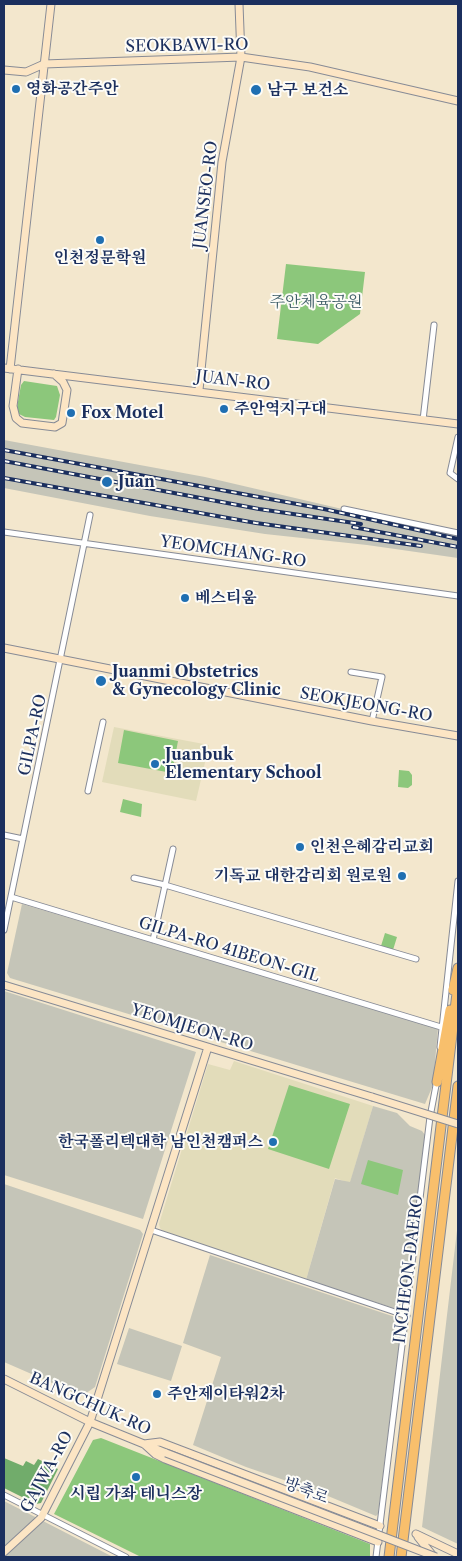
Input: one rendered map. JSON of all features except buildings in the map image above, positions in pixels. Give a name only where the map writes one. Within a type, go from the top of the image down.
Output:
[{"type":"highway","points":[[437,1082],[458,968]]},
{"type":"highway","name":"INCHEON-DAERO","points":[[389,1557],[458,984]]},
{"type":"highway","name":"INCHEON-DAERO","points":[[401,1557],[458,1086]]},
{"type":"main road","points":[[51,4],[11,369],[16,418],[22,423],[55,428],[62,423],[67,390],[63,382],[54,374]]},
{"type":"main road","name":"JUANSEO-RO","points":[[199,390],[222,162],[241,57],[239,4]]},
{"type":"main road","name":"SEOKBAWI-RO","points":[[4,70],[26,72],[44,64],[241,57],[310,67],[458,101]]},
{"type":"main road","name":"JUAN-RO","points":[[11,369],[199,390],[458,424]]},
{"type":"main road","name":"SEOKJEONG-RO","points":[[4,648],[372,721],[458,736]]},
{"type":"main road","name":"YEOMJEON-RO","points":[[4,985],[458,1124]]},
{"type":"main road","name":"GAJWA-RO","points":[[4,1552],[43,1514],[90,1422],[208,1048]]},
{"type":"main road","name":"BANGCHUK-RO","points":[[4,1379],[90,1422],[166,1453]]},
{"type":"main road","points":[[144,1444],[160,1442],[379,1529]]},
{"type":"main road","points":[[144,1444],[155,1454],[165,1459],[378,1542]]},
{"type":"main road","name":"방축로","points":[[166,1453],[435,1557]]},
{"type":"main road","points":[[435,1557],[416,1534],[458,1554]]},
{"type":"street","points":[[423,420],[434,326]]},
{"type":"street","points":[[458,437],[450,473],[458,478]]},
{"type":"street","points":[[344,509],[458,533]]},
{"type":"street","name":"GILPA-RO","points":[[4,930],[90,515]]},
{"type":"street","name":"YEOMCHANG-RO","points":[[4,532],[458,596]]},
{"type":"street","points":[[351,672],[382,677],[372,721]]},
{"type":"street","points":[[88,790],[104,722]]},
{"type":"street","points":[[4,835],[23,839]]},
{"type":"street","points":[[153,940],[173,849]]},
{"type":"street","points":[[134,878],[165,885],[416,959]]},
{"type":"street","points":[[376,1557],[430,1118],[437,1082],[441,1027],[458,881]]},
{"type":"street","name":"GILPA-RO 41BEON-GIL","points":[[11,896],[441,1027]]},
{"type":"street","points":[[151,1230],[407,1316]]},
{"type":"street","points":[[4,1494],[126,1557]]},
{"type":"shaded area","points":[[4,440],[205,477],[458,536],[458,558],[367,545],[265,534],[150,516],[4,488]]},
{"type":"shaded area","name":"Juanbuk Elementary School","points":[[114,727],[209,745],[196,801],[102,782]]},
{"type":"shaded area","points":[[22,904],[438,1028],[433,1085],[425,1104],[10,978],[7,973]]},
{"type":"shaded area","points":[[4,991],[196,1052],[143,1219],[4,1175]]},
{"type":"shaded area","name":"한국폴리텍대학 남인천캠퍼스","points":[[234,1061],[373,1106],[350,1183],[335,1178],[306,1280],[165,1233],[160,1228],[159,1224],[208,1064],[230,1070]]},
{"type":"shaded area","points":[[373,1106],[397,1113],[410,1126],[422,1131],[425,1135],[404,1308],[400,1310],[306,1280],[335,1179],[350,1182]]},
{"type":"shaded area","points":[[4,1184],[140,1230],[143,1234],[95,1387],[82,1396],[4,1362]]},
{"type":"shaded area","points":[[458,1222],[458,1544],[422,1527]]},
{"type":"shaded area","points":[[210,1255],[395,1317],[398,1321],[401,1329],[378,1514],[376,1516],[316,1491],[246,1467],[193,1445],[221,1357],[183,1343]]},
{"type":"shaded area","points":[[129,1328],[182,1346],[171,1381],[117,1364]]},
{"type":"shaded area","points":[[4,1501],[113,1557],[4,1557]]},
{"type":"green space","name":"주안체육공원","points":[[286,264],[365,272],[360,314],[318,344],[277,339]]},
{"type":"green space","points":[[24,381],[57,386],[60,395],[54,420],[25,417],[19,414],[17,407],[21,385]]},
{"type":"green space","points":[[124,730],[178,741],[172,773],[118,763]]},
{"type":"green space","points":[[399,770],[409,771],[412,775],[412,785],[408,788],[398,787]]},
{"type":"green space","points":[[123,799],[142,804],[141,817],[120,812]]},
{"type":"green space","points":[[385,933],[397,937],[393,950],[381,946]]},
{"type":"green space","points":[[289,1085],[350,1104],[329,1169],[268,1149]]},
{"type":"green space","points":[[368,1160],[403,1170],[398,1195],[361,1184]]},
{"type":"green space","name":"시립 가좌 테니스장","points":[[101,1438],[370,1544],[370,1557],[141,1557],[54,1514],[93,1440]]},
{"type":"green space","points":[[4,1458],[23,1466],[26,1461],[34,1465],[38,1459],[58,1469],[41,1503],[36,1504],[4,1488]]},
{"type":"railway","points":[[4,450],[324,509],[458,539]]},
{"type":"railway","points":[[4,461],[259,509],[361,524]]},
{"type":"railway","points":[[4,478],[256,523],[421,546]]},
{"type":"railway","points":[[353,527],[458,547]]},
{"type":"place","name":"영화공간주안","points":[[16,89]]},
{"type":"place","name":"남구 보건소","points":[[256,90]]},
{"type":"place","name":"인천정문학원","points":[[100,240]]},
{"type":"place","name":"주안역지구대","points":[[224,409]]},
{"type":"place","name":"Fox Motel","points":[[71,413]]},
{"type":"place","name":"Juan","points":[[107,482]]},
{"type":"place","name":"베스티움","points":[[185,598]]},
{"type":"place","name":"Juanmi Obstetrics & Gynecology Clinic","points":[[101,681]]},
{"type":"place","name":"Juanbuk Elementary School","points":[[155,764]]},
{"type":"place","name":"인천은혜감리교회","points":[[300,847]]},
{"type":"place","name":"기독교 대한감리회 원로원","points":[[402,876]]},
{"type":"place","name":"한국폴리텍대학 남인천캠퍼스","points":[[273,1142]]},
{"type":"place","name":"주안제이타워2차","points":[[157,1394]]},
{"type":"place","name":"시립 가좌 테니스장","points":[[136,1477]]}]
